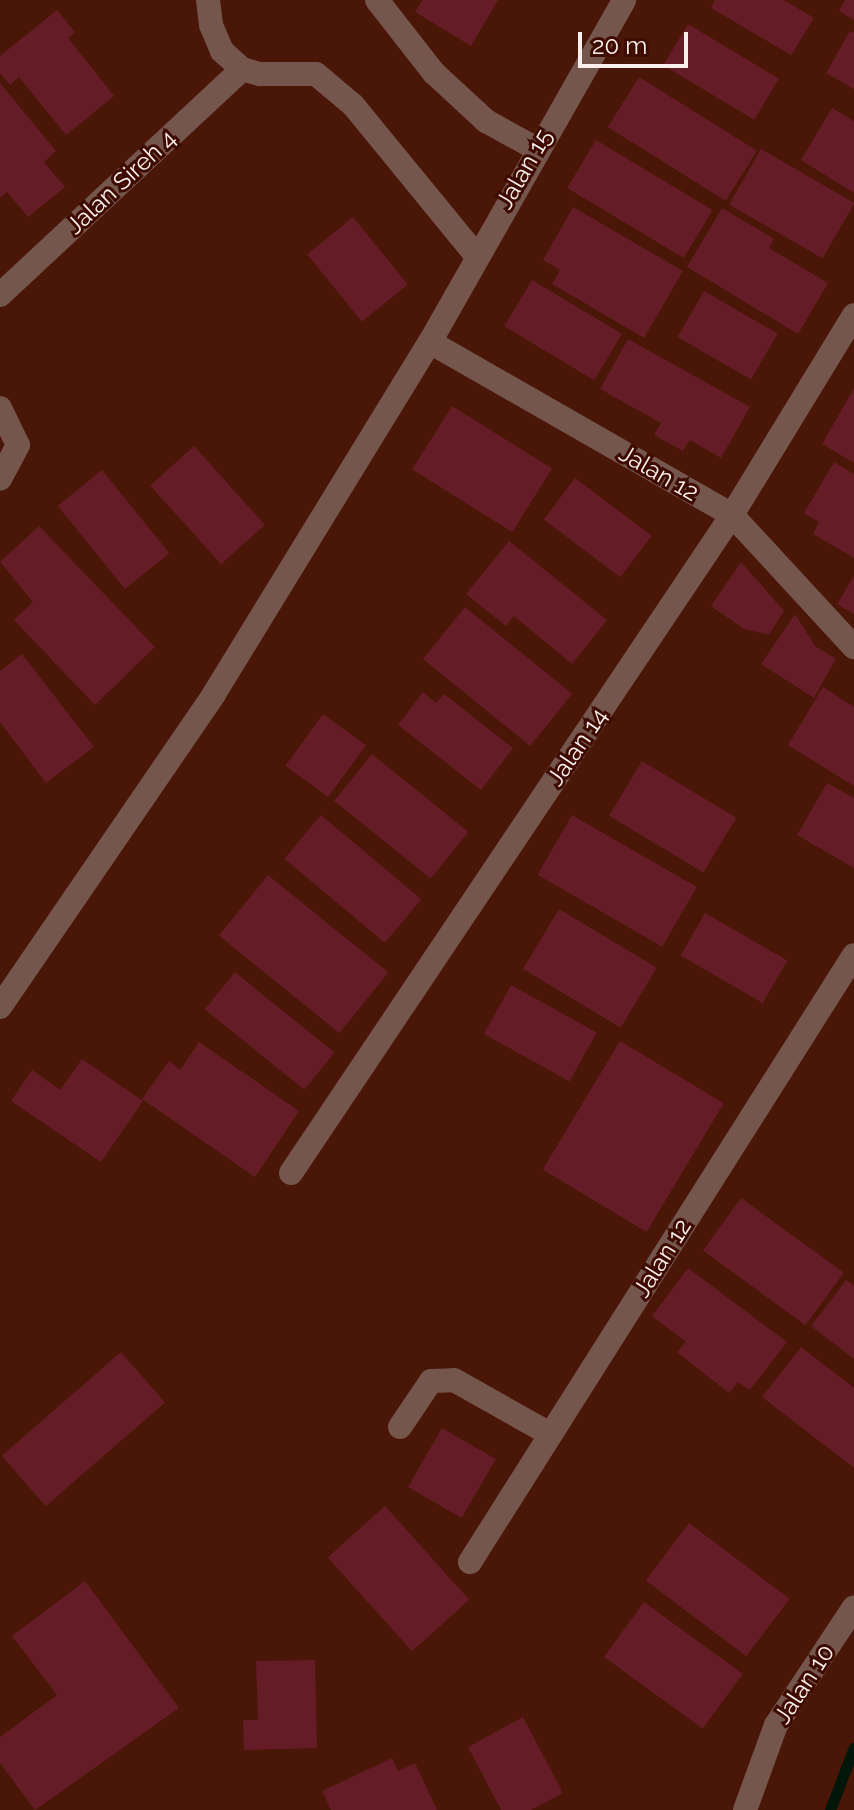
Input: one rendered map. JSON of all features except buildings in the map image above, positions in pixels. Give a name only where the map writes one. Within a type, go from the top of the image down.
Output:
[{"type":"street","points":[[208,0],[222,51],[242,69],[316,74],[353,105],[475,254]]},
{"type":"street","name":"Jalan 15","points":[[0,1007],[214,694],[430,342],[535,148],[624,0]]},
{"type":"street","points":[[388,5],[434,73],[486,121],[535,148]]},
{"type":"street","name":"Jalan Sireh 4","points":[[0,295],[242,69]]},
{"type":"street","name":"Jalan 14","points":[[291,1173],[732,515],[854,315]]},
{"type":"street","name":"Jalan 12","points":[[430,342],[732,515],[854,647]]},
{"type":"street","points":[[0,408],[18,445],[0,479]]},
{"type":"street","name":"Jalan 12","points":[[470,1562],[854,955]]},
{"type":"street","points":[[400,1427],[431,1381],[454,1380],[550,1434]]},
{"type":"street","name":"Jalan 10","points":[[745,1810],[776,1725],[854,1607]]},
{"type":"waterway","points":[[830,1810],[854,1747]]}]
